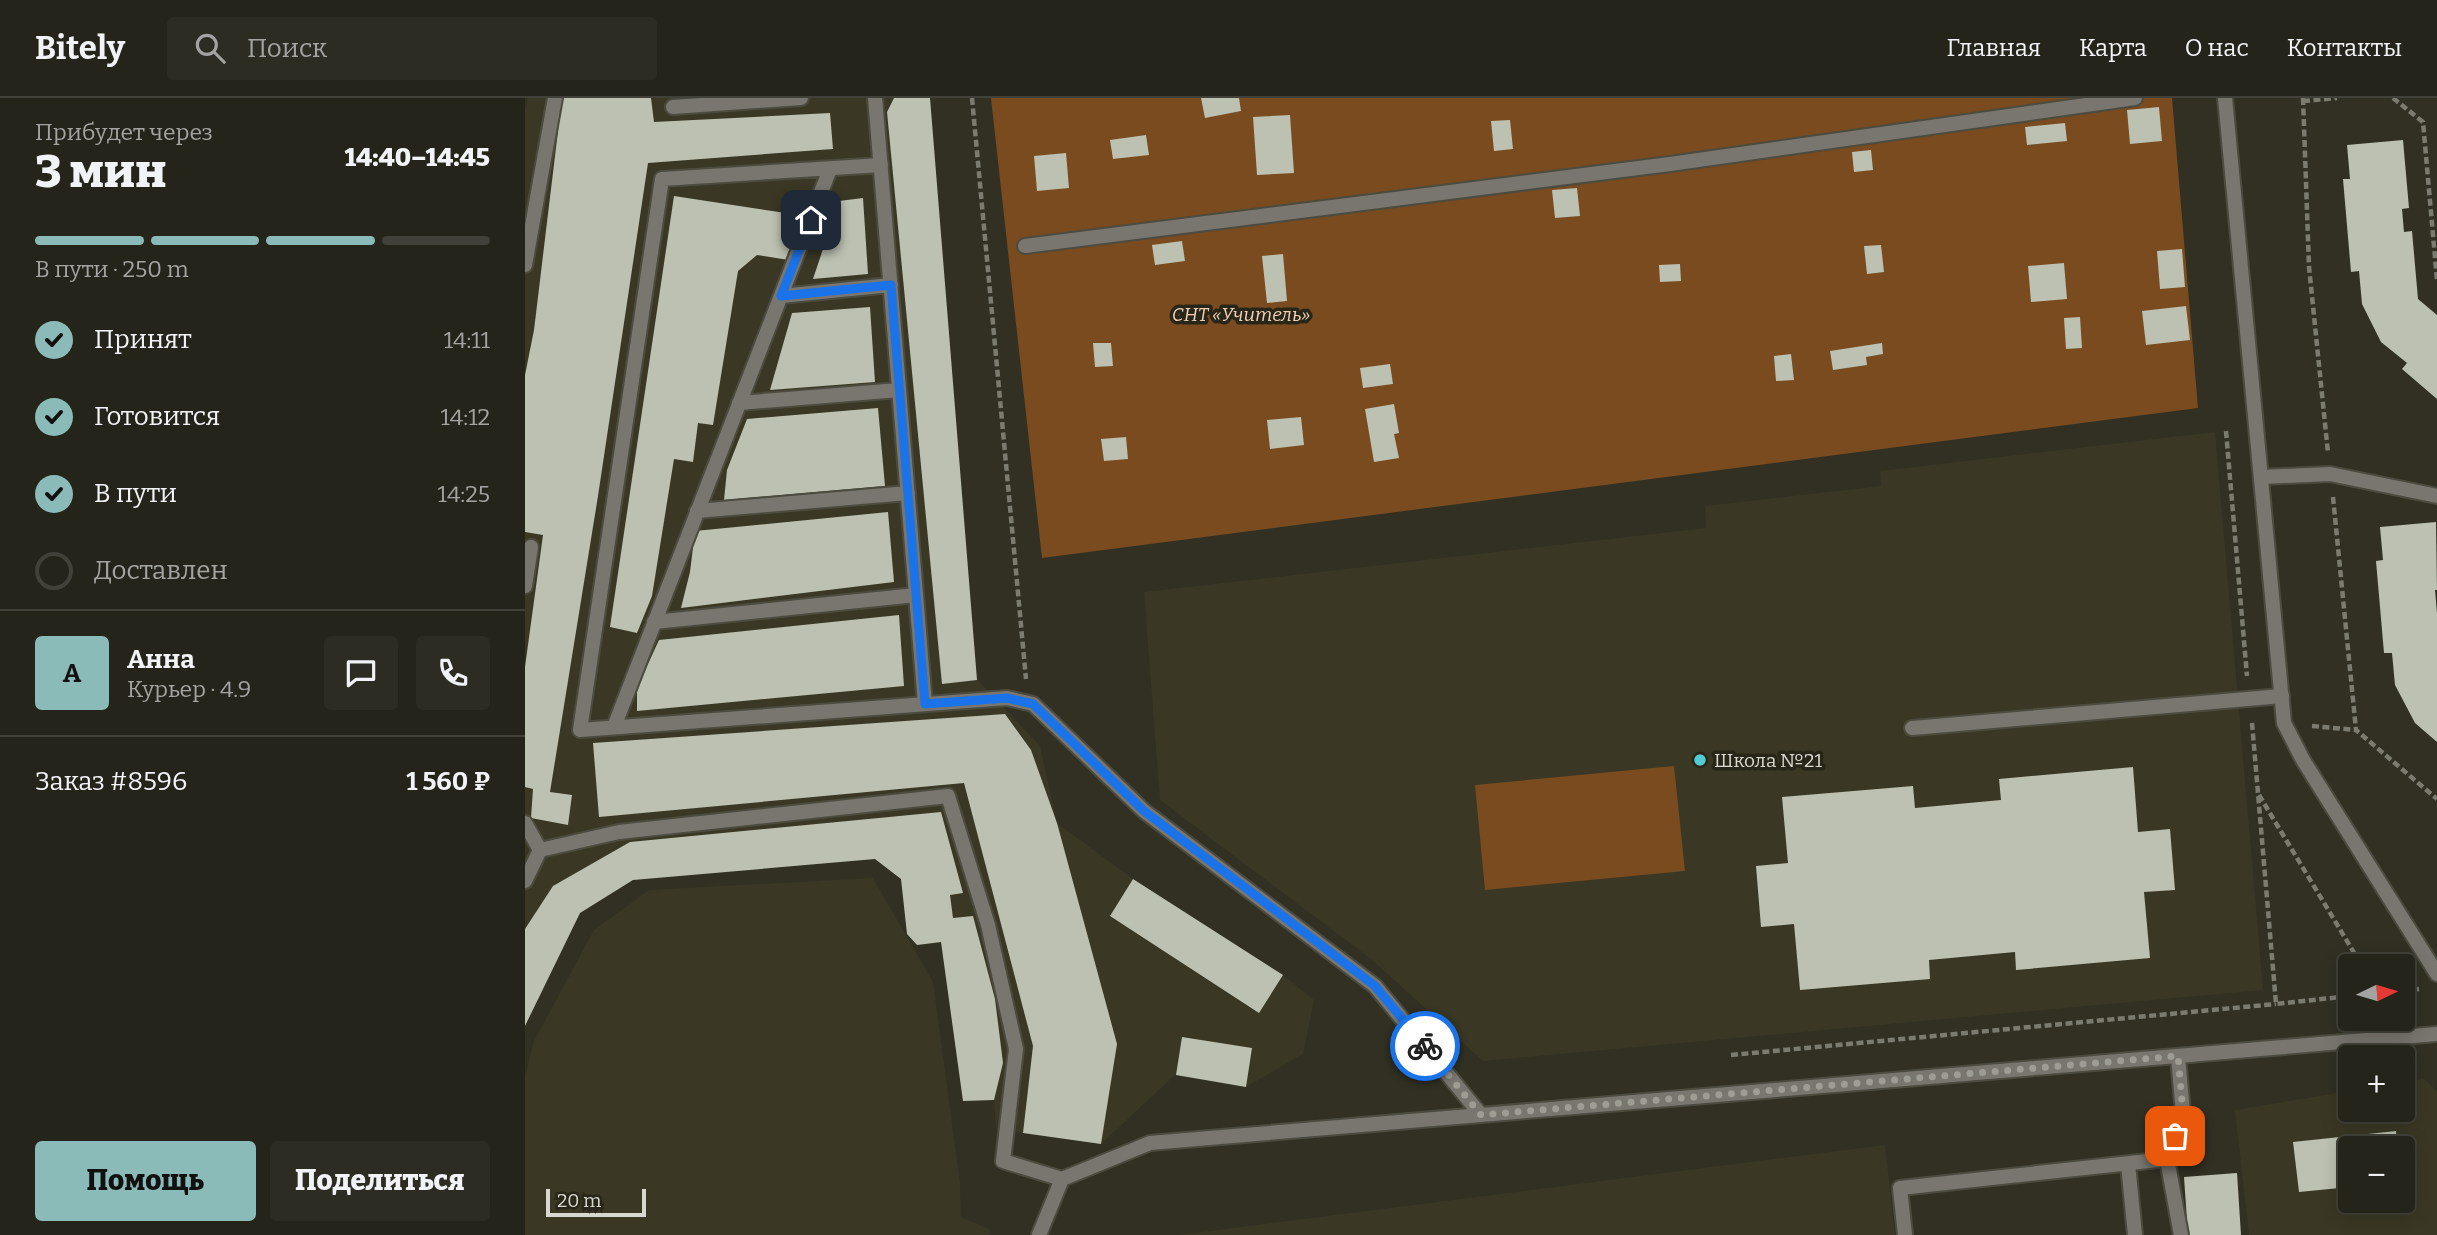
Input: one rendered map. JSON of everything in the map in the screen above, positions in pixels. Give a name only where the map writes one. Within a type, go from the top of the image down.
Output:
[{"type":"street","points":[[525,265],[555,98]]},
{"type":"street","points":[[673,107],[801,98]]},
{"type":"street","points":[[874,98],[925,704]]},
{"type":"street","points":[[1025,246],[1657,166],[2136,98]]},
{"type":"street","points":[[2225,98],[2284,723],[2303,761],[2437,974]]},
{"type":"street","points":[[881,165],[662,179],[580,730],[1007,698],[1033,704],[1144,811],[1375,986],[1481,1115]]},
{"type":"street","points":[[614,727],[830,169]]},
{"type":"street","points":[[781,296],[891,285]]},
{"type":"street","points":[[739,403],[899,390]]},
{"type":"street","points":[[2262,477],[2330,474],[2437,496]]},
{"type":"street","points":[[697,512],[908,493]]},
{"type":"street","points":[[525,586],[531,547]]},
{"type":"street","points":[[654,622],[916,595]]},
{"type":"street","points":[[1912,728],[2282,696]]},
{"type":"street","points":[[540,850],[619,832],[948,796],[988,925],[1016,1049],[1003,1161],[1062,1179],[1150,1143],[2437,1034]]},
{"type":"street","points":[[525,823],[540,850]]},
{"type":"street","points":[[525,881],[540,850]]},
{"type":"street","points":[[2178,1056],[2183,1113],[2167,1159],[2181,1235]]},
{"type":"street","points":[[1905,1235],[1900,1188],[2167,1159]]},
{"type":"street","points":[[2127,1164],[2135,1235]]},
{"type":"street","points":[[1039,1235],[1062,1179]]},
{"type":"path","points":[[972,98],[1024,663],[1033,704]]},
{"type":"path","points":[[2303,101],[2337,98]]},
{"type":"path","points":[[2393,98],[2423,122],[2437,280]]},
{"type":"path","points":[[2226,431],[2276,1004]]},
{"type":"path","points":[[2258,794],[2355,954]]},
{"type":"path","points":[[1731,1055],[2338,997]]},
{"type":"shaded area","points":[[528,98],[930,98],[977,679],[1040,746],[1057,823],[1133,879],[1283,975],[1314,1000],[1303,1054],[1246,1087],[1175,1075],[1101,1144],[996,1129],[994,1100],[963,1101],[941,943],[917,945],[901,879],[874,859],[633,880],[580,913],[525,1026],[525,110]]},
{"type":"shaded area","name":"Школа №21","points":[[2215,432],[2263,990],[1483,1061],[1371,959],[1160,800],[1144,592],[1706,528],[1705,506],[1881,486],[1880,471]]},
{"type":"shaded area","points":[[873,878],[933,982],[960,1183],[961,1217],[989,1229],[990,1235],[525,1235],[525,1077],[534,1041],[594,930],[649,890]]},
{"type":"shaded area","points":[[2424,1079],[2437,1091],[2437,1235],[2249,1235],[2235,1110],[2338,1093],[2338,1122],[2415,1122],[2415,1080]]},
{"type":"shaded area","points":[[1885,1145],[1895,1235],[1179,1235],[1570,1185]]},
{"type":"green space","name":"СНТ «Учитель»","points":[[991,98],[2172,98],[2198,408],[1042,558]]},
{"type":"green space","points":[[1674,766],[1685,871],[1485,890],[1475,785]]},
{"type":"building","points":[[562,98],[651,98],[654,122],[830,113],[833,149],[648,163],[550,792],[572,795],[568,825],[531,818],[533,789],[525,787],[525,667],[543,535],[525,532],[525,375],[534,330]]},
{"type":"building","points":[[894,98],[930,98],[977,680],[942,684],[887,112]]},
{"type":"building","points":[[1201,98],[1239,98],[1241,111],[1205,118]]},
{"type":"building","points":[[2159,107],[2162,141],[2130,144],[2127,110]]},
{"type":"building","points":[[1290,115],[1294,173],[1257,175],[1253,117]]},
{"type":"building","points":[[1510,120],[1513,149],[1494,151],[1491,121]]},
{"type":"building","points":[[2065,123],[2067,141],[2027,145],[2025,127]]},
{"type":"building","points":[[1146,135],[1149,155],[1113,159],[1110,140]]},
{"type":"building","points":[[2403,140],[2409,208],[2402,209],[2404,232],[2412,231],[2418,299],[2437,315],[2437,399],[2402,369],[2407,363],[2381,342],[2362,304],[2359,271],[2351,272],[2343,179],[2350,179],[2347,145]]},
{"type":"building","points":[[1871,150],[1873,170],[1854,172],[1852,152]]},
{"type":"building","points":[[1066,153],[1069,188],[1037,191],[1034,156]]},
{"type":"building","points":[[1577,188],[1580,216],[1555,218],[1552,190]]},
{"type":"building","points":[[674,196],[799,215],[789,260],[757,255],[738,271],[713,425],[698,423],[693,462],[674,459],[652,596],[637,633],[610,627]]},
{"type":"building","points":[[863,198],[868,274],[813,279],[839,201]]},
{"type":"building","points":[[1182,241],[1185,261],[1155,265],[1152,245]]},
{"type":"building","points":[[1881,245],[1884,272],[1867,274],[1864,246]]},
{"type":"building","points":[[2182,249],[2185,287],[2160,289],[2157,251]]},
{"type":"building","points":[[1283,254],[1287,301],[1267,303],[1262,256]]},
{"type":"building","points":[[2064,263],[2067,299],[2031,302],[2028,266]]},
{"type":"building","points":[[1680,264],[1681,281],[1660,282],[1659,265]]},
{"type":"building","points":[[2186,306],[2190,340],[2146,345],[2142,311]]},
{"type":"building","points":[[870,307],[875,382],[770,390],[792,313]]},
{"type":"building","points":[[2080,317],[2082,348],[2066,349],[2064,318]]},
{"type":"building","points":[[1093,343],[1111,343],[1113,366],[1095,367]]},
{"type":"building","points":[[1882,343],[1883,354],[1866,357],[1867,365],[1833,370],[1830,351]]},
{"type":"building","points":[[1791,354],[1794,380],[1776,381],[1774,356]]},
{"type":"building","points":[[1390,364],[1393,384],[1363,388],[1360,368]]},
{"type":"building","points":[[1394,404],[1399,433],[1394,434],[1399,458],[1374,462],[1365,409]]},
{"type":"building","points":[[878,408],[885,486],[724,500],[727,470],[747,419]]},
{"type":"building","points":[[1301,417],[1304,445],[1270,449],[1267,420]]},
{"type":"building","points":[[1126,437],[1128,459],[1104,461],[1101,439]]},
{"type":"building","points":[[888,512],[894,582],[681,608],[690,572],[695,531]]},
{"type":"building","points":[[2436,522],[2437,742],[2415,723],[2395,685],[2392,653],[2384,653],[2376,561],[2383,560],[2380,527]]},
{"type":"building","points":[[899,615],[904,686],[637,711],[637,688],[659,640]]},
{"type":"building","points":[[1005,714],[1031,750],[1057,823],[1117,1044],[1101,1144],[1023,1133],[1033,1046],[964,783],[599,817],[593,743]]},
{"type":"building","points":[[2133,767],[2138,832],[2170,829],[2175,890],[2144,892],[2150,958],[2016,970],[2015,952],[1929,960],[1930,979],[1800,990],[1794,924],[1761,927],[1756,866],[1788,863],[1782,797],[1913,786],[1915,808],[2001,800],[1999,779]]},
{"type":"building","points":[[941,812],[963,893],[950,895],[953,918],[973,916],[995,999],[1003,1063],[994,1100],[963,1101],[941,942],[917,945],[907,934],[901,879],[875,859],[633,880],[580,913],[525,1026],[525,929],[553,886],[630,842]]},
{"type":"building","points":[[1133,879],[1283,975],[1259,1013],[1110,916]]},
{"type":"building","points":[[1182,1037],[1252,1048],[1246,1087],[1176,1075]]},
{"type":"building","points":[[2396,1131],[2396,1136],[2349,1136]]},
{"type":"building","points":[[2338,1137],[2338,1188],[2299,1192],[2293,1142]]},
{"type":"building","points":[[2237,1173],[2241,1235],[2188,1235],[2184,1177]]},
{"type":"way so far","points":[[1425,1046],[1481,1115],[2178,1056],[2183,1113],[2175,1136]]},
{"type":"place","name":"Школа №21","points":[[1700,760]]},
{"type":"route","points":[[811,220],[781,296],[891,285],[925,704],[1007,698],[1033,704],[1144,811],[1375,986],[1425,1046]]}]
